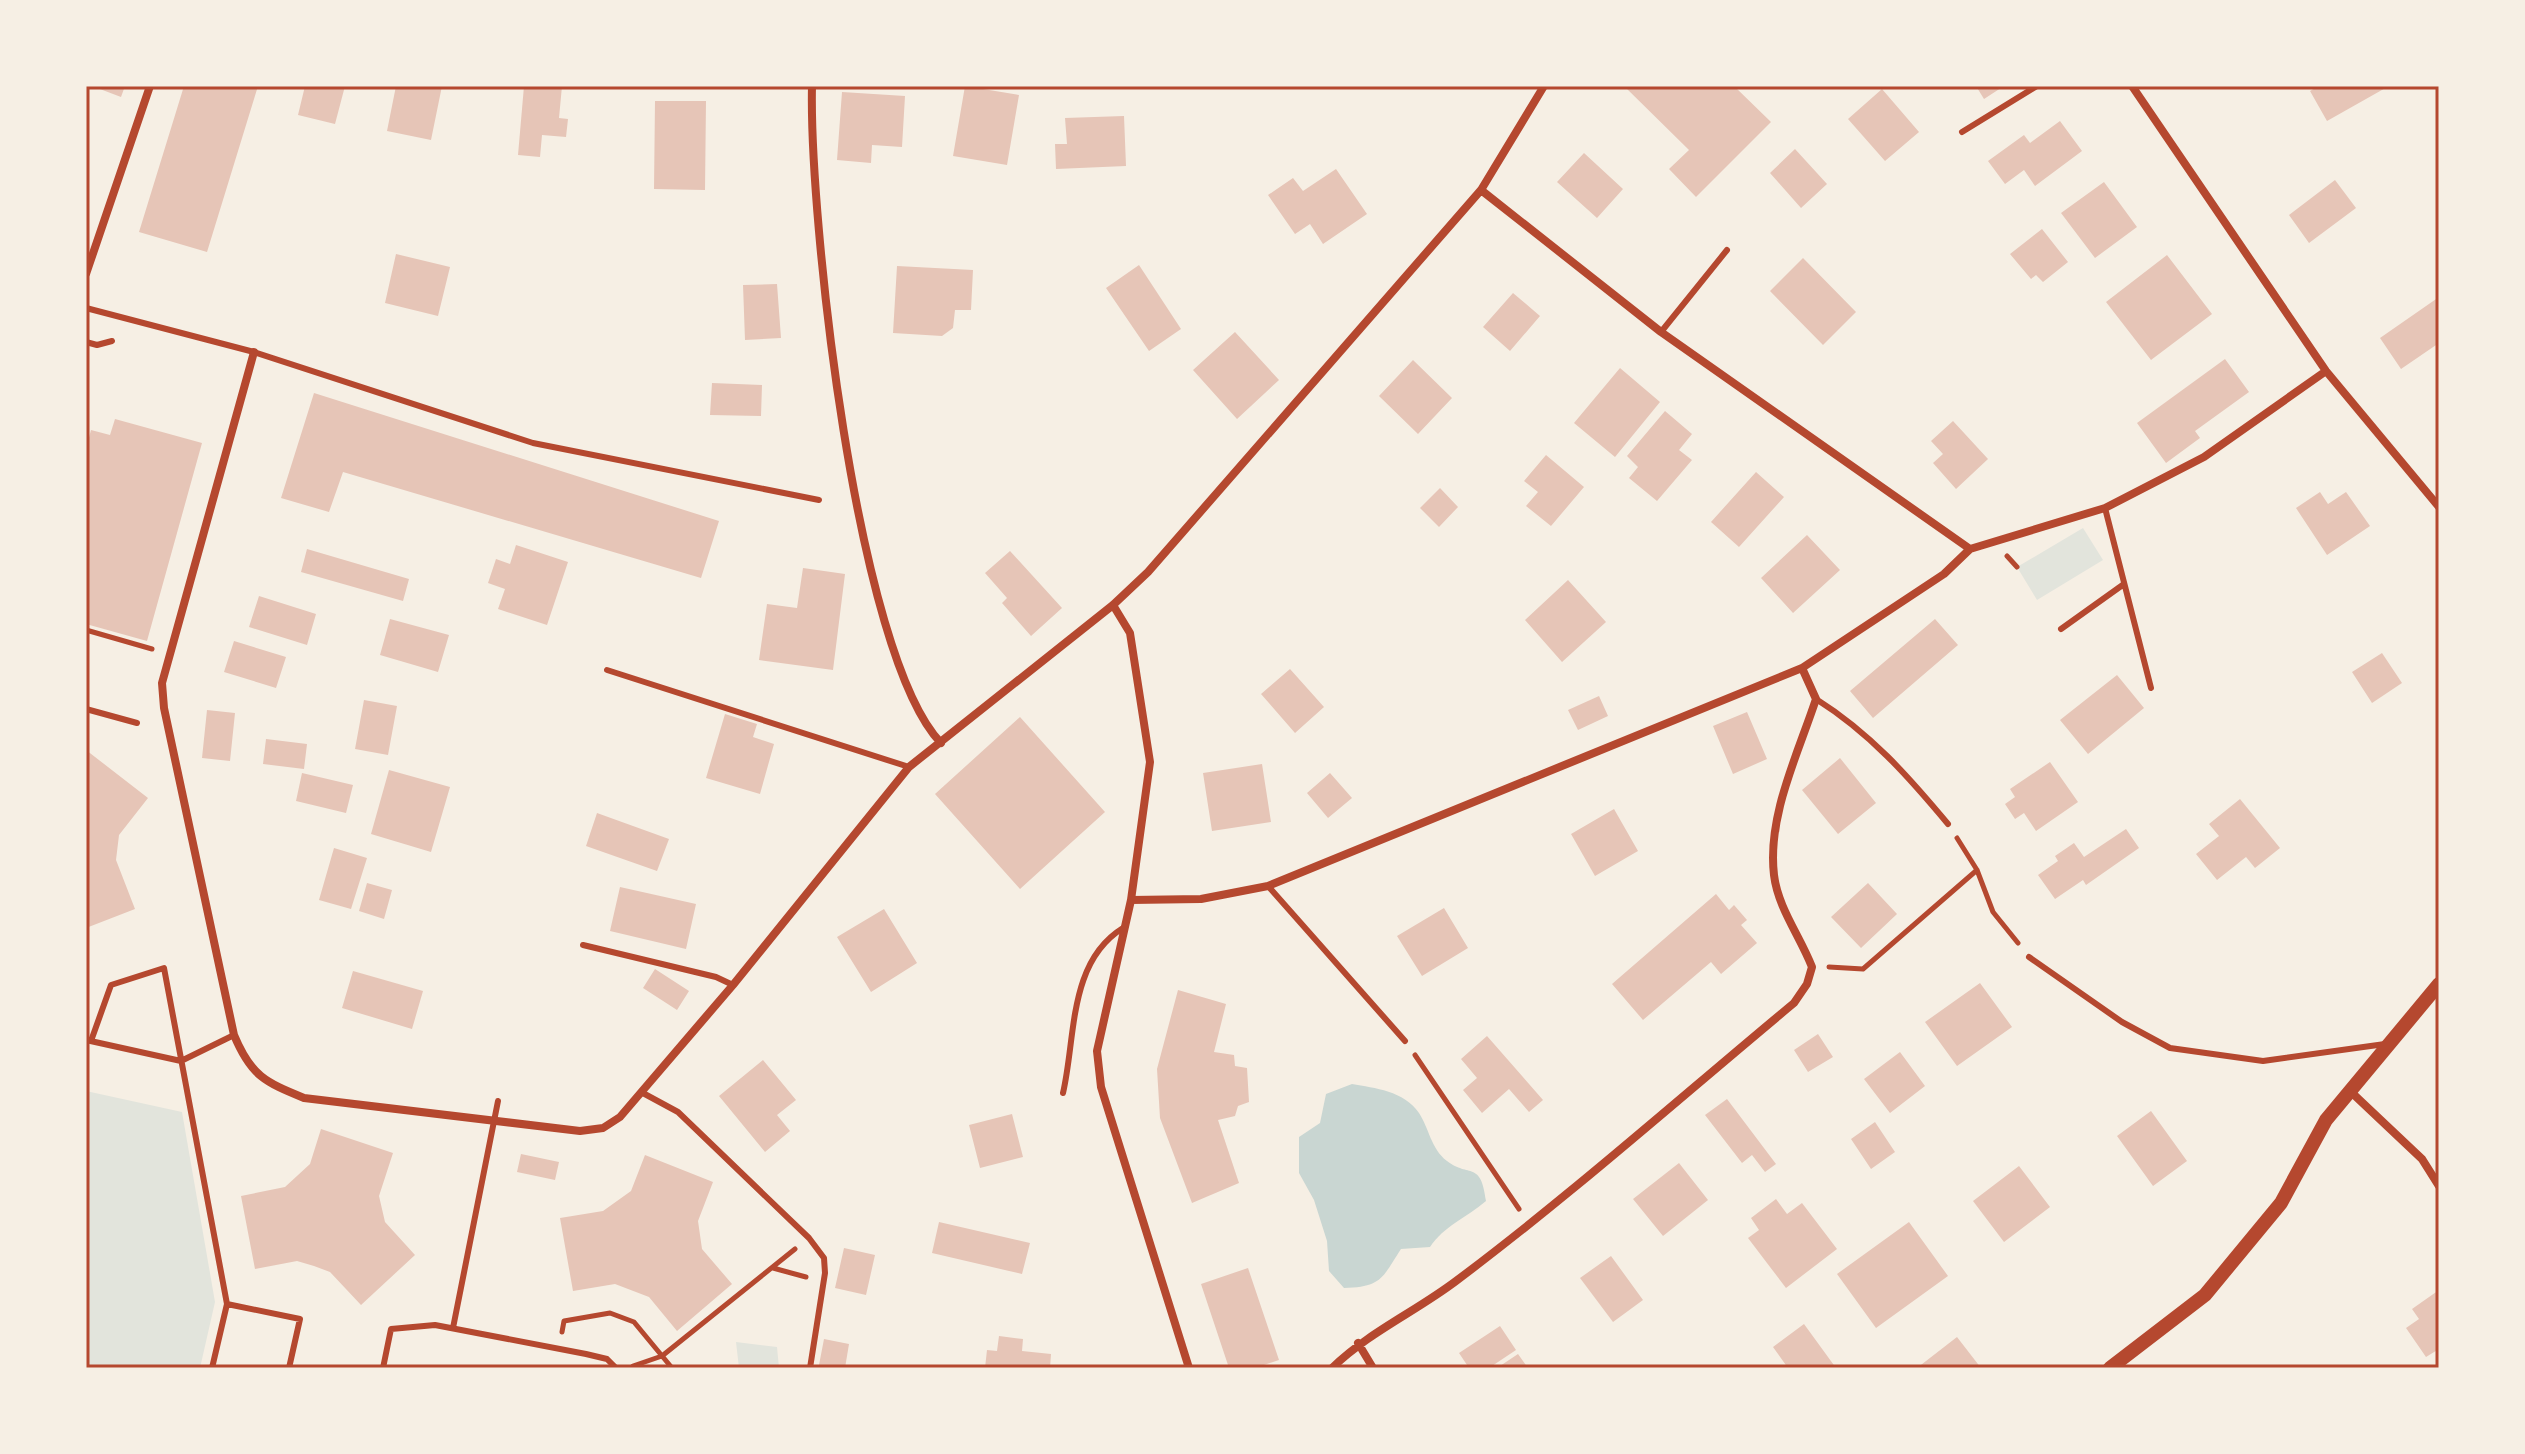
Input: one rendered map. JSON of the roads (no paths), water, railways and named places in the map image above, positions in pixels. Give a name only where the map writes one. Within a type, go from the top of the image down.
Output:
[{"type":"street","points":[[86,274],[150,86]]},
{"type":"street","points":[[812,86],[820,225],[838,387],[873,588],[909,691],[930,732],[941,743]]},
{"type":"street","points":[[254,352],[162,683],[164,708],[234,1035],[244,1060],[264,1081],[304,1098],[580,1131],[603,1128],[620,1117],[733,985],[909,767],[1113,605],[1158,561],[1481,190],[1544,86]]},
{"type":"street","points":[[2132,86],[2326,371],[2439,507]]},
{"type":"street","points":[[1481,190],[1661,332],[1970,549]]},
{"type":"street","points":[[1131,900],[1201,899],[1268,886],[1802,668],[1944,574],[1970,549],[2105,508],[2204,457],[2326,371]]},
{"type":"street","points":[[1113,605],[1130,633],[1150,762],[1131,900],[1097,1051],[1101,1087],[1189,1368]]},
{"type":"street","points":[[1332,1368],[1358,1343],[1454,1283],[1529,1223],[1794,1003],[1807,984],[1812,967],[1786,915],[1774,875],[1775,825],[1816,699],[1802,668]]},
{"type":"street","points":[[2110,1368],[2205,1295],[2281,1203],[2326,1120],[2439,984]]},
{"type":"street","points":[[2350,1091],[2422,1159],[2439,1186]]},
{"type":"street","points":[[1358,1343],[1373,1368]]},
{"type":"lane","points":[[1962,132],[2037,86]]},
{"type":"lane","points":[[1661,332],[1727,250]]},
{"type":"lane","points":[[86,308],[254,352],[533,443],[819,500]]},
{"type":"lane","points":[[86,342],[97,345],[112,341]]},
{"type":"lane","points":[[2105,508],[2151,688]]},
{"type":"lane","points":[[2061,629],[2124,584]]},
{"type":"lane","points":[[607,670],[909,767]]},
{"type":"lane","points":[[1816,699],[1855,724],[1887,753],[1948,824]]},
{"type":"lane","points":[[86,709],[137,723]]},
{"type":"lane","points":[[1268,886],[1405,1041]]},
{"type":"lane","points":[[1063,1093],[1075,1012],[1085,976],[1097,948],[1123,928]]},
{"type":"lane","points":[[583,945],[716,977],[733,985]]},
{"type":"lane","points":[[2029,957],[2122,1022],[2170,1048],[2263,1061],[2388,1044]]},
{"type":"lane","points":[[212,1368],[227,1304],[181,1061],[164,968],[111,985],[88,1040],[181,1061],[234,1035]]},
{"type":"lane","points":[[641,1092],[678,1112],[809,1238],[824,1258],[825,1281],[810,1368]]},
{"type":"lane","points":[[453,1328],[498,1101]]},
{"type":"lane","points":[[227,1304],[300,1319],[289,1368]]},
{"type":"lane","points":[[383,1368],[391,1329],[435,1325],[607,1359],[616,1368]]}]
